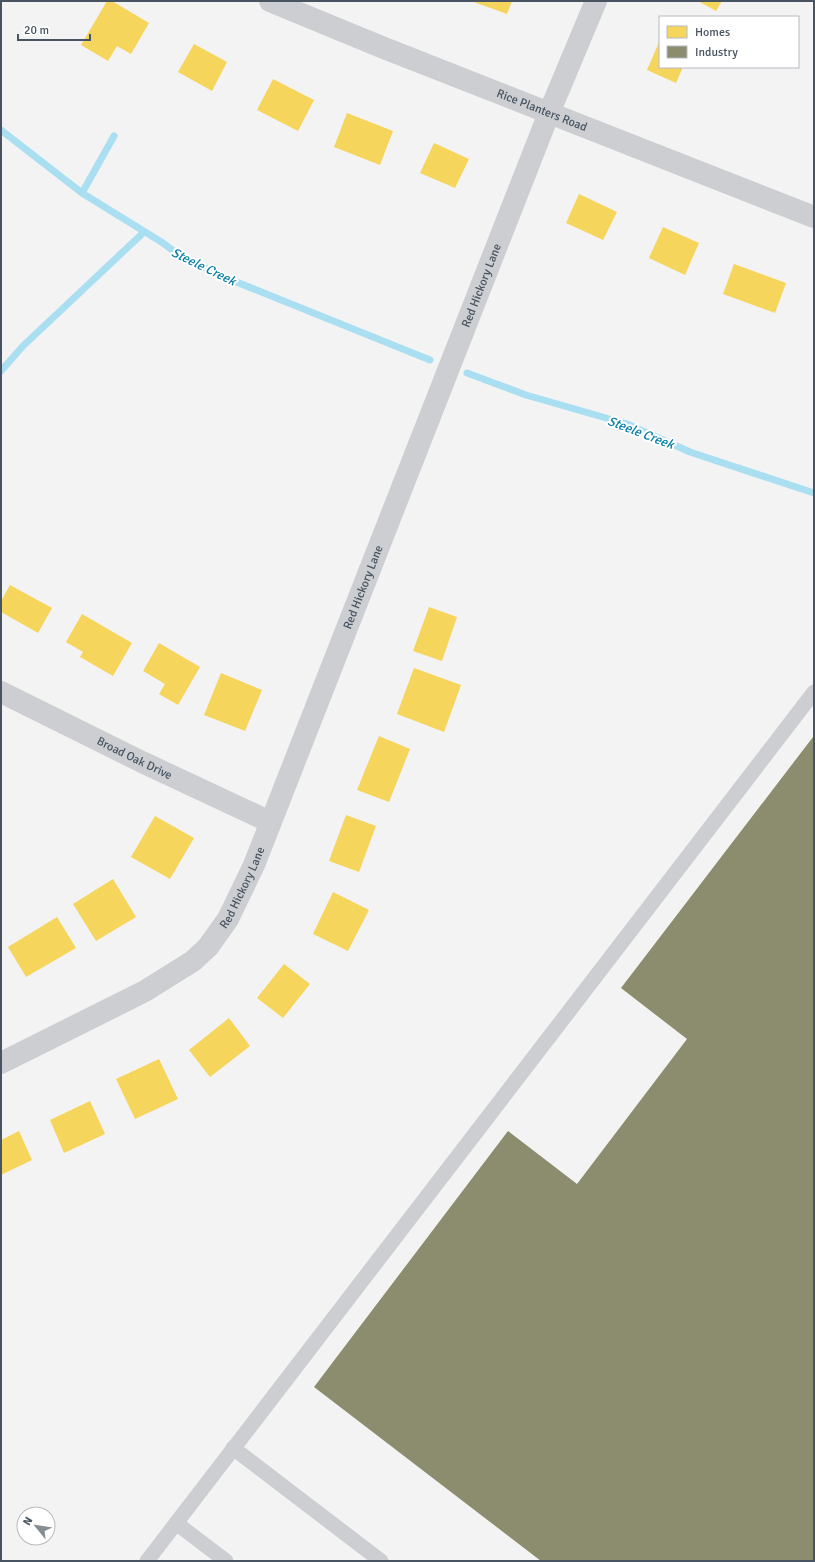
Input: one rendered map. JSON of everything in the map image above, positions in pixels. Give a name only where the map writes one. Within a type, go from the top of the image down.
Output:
[{"type":"street","name":"Rice Planters Road","points":[[270,1],[814,217]]},
{"type":"street","name":"Red Hickory Lane","points":[[1,1063],[145,991],[193,961],[208,947],[228,919],[254,864],[549,113],[596,1]]},
{"type":"street","name":"Broad Oak Drive","points":[[1,692],[142,762],[270,822]]},
{"type":"lane","points":[[147,1561],[814,692]]},
{"type":"lane","points":[[233,1448],[381,1561]]},
{"type":"lane","points":[[176,1523],[226,1561]]},
{"type":"building: Homes","points":[[107,1],[112,1],[149,23],[131,54],[117,46],[108,61],[81,45]]},
{"type":"building: Homes","points":[[471,1],[512,1],[507,14]]},
{"type":"building: Homes","points":[[698,1],[722,1],[716,11]]},
{"type":"building: Homes","points":[[659,42],[659,68],[683,68],[676,83],[647,70]]},
{"type":"building: Homes","points":[[194,44],[227,62],[212,91],[178,72]]},
{"type":"building: Homes","points":[[273,79],[314,100],[298,131],[257,110]]},
{"type":"building: Homes","points":[[347,113],[393,131],[380,165],[334,147]]},
{"type":"building: Homes","points":[[434,143],[469,159],[455,188],[420,173]]},
{"type":"building: Homes","points":[[579,194],[617,212],[603,240],[566,223]]},
{"type":"building: Homes","points":[[663,227],[699,243],[685,275],[649,258]]},
{"type":"building: Homes","points":[[734,264],[786,283],[775,313],[723,294]]},
{"type":"building: Homes","points":[[10,585],[52,608],[38,633],[1,612],[1,601]]},
{"type":"building: Homes","points":[[429,607],[457,617],[442,661],[413,651]]},
{"type":"building: Homes","points":[[82,614],[132,643],[113,676],[80,657],[83,652],[66,642]]},
{"type":"building: Homes","points":[[159,643],[200,667],[178,705],[159,694],[165,684],[143,671]]},
{"type":"building: Homes","points":[[414,668],[461,685],[444,732],[397,714]]},
{"type":"building: Homes","points":[[221,673],[262,690],[245,731],[204,715]]},
{"type":"building: Homes","points":[[379,736],[410,749],[389,802],[357,790]]},
{"type":"building: Homes","points":[[346,815],[376,826],[359,872],[329,861]]},
{"type":"building: Homes","points":[[155,816],[194,838],[170,879],[131,857]]},
{"type":"building: Homes","points":[[113,879],[136,917],[96,941],[73,904]]},
{"type":"building: Homes","points":[[333,892],[369,910],[348,951],[313,934]]},
{"type":"building: Homes","points":[[57,917],[76,948],[26,977],[8,947]]},
{"type":"building: Homes","points":[[284,964],[310,984],[283,1018],[257,998]]},
{"type":"building: Homes","points":[[229,1018],[250,1046],[210,1077],[189,1050]]},
{"type":"building: Homes","points":[[159,1059],[178,1099],[135,1119],[116,1079]]},
{"type":"building: Homes","points":[[90,1101],[105,1134],[64,1153],[50,1120]]},
{"type":"building: Homes","points":[[19,1131],[32,1160],[1,1175],[1,1140]]},
{"type":"building: Industry","points":[[813,737],[814,1561],[541,1561],[314,1387],[508,1131],[577,1184],[687,1039],[621,988]]},
{"type":"waterway","name":"Steele Creek","points":[[1,130],[82,193],[163,243],[180,256],[229,279],[430,360]]},
{"type":"waterway","points":[[82,193],[114,136]]},
{"type":"waterway","points":[[1,371],[23,346],[144,232]]},
{"type":"waterway","name":"Steele Creek","points":[[467,373],[526,395],[627,424],[690,452],[814,493]]}]
